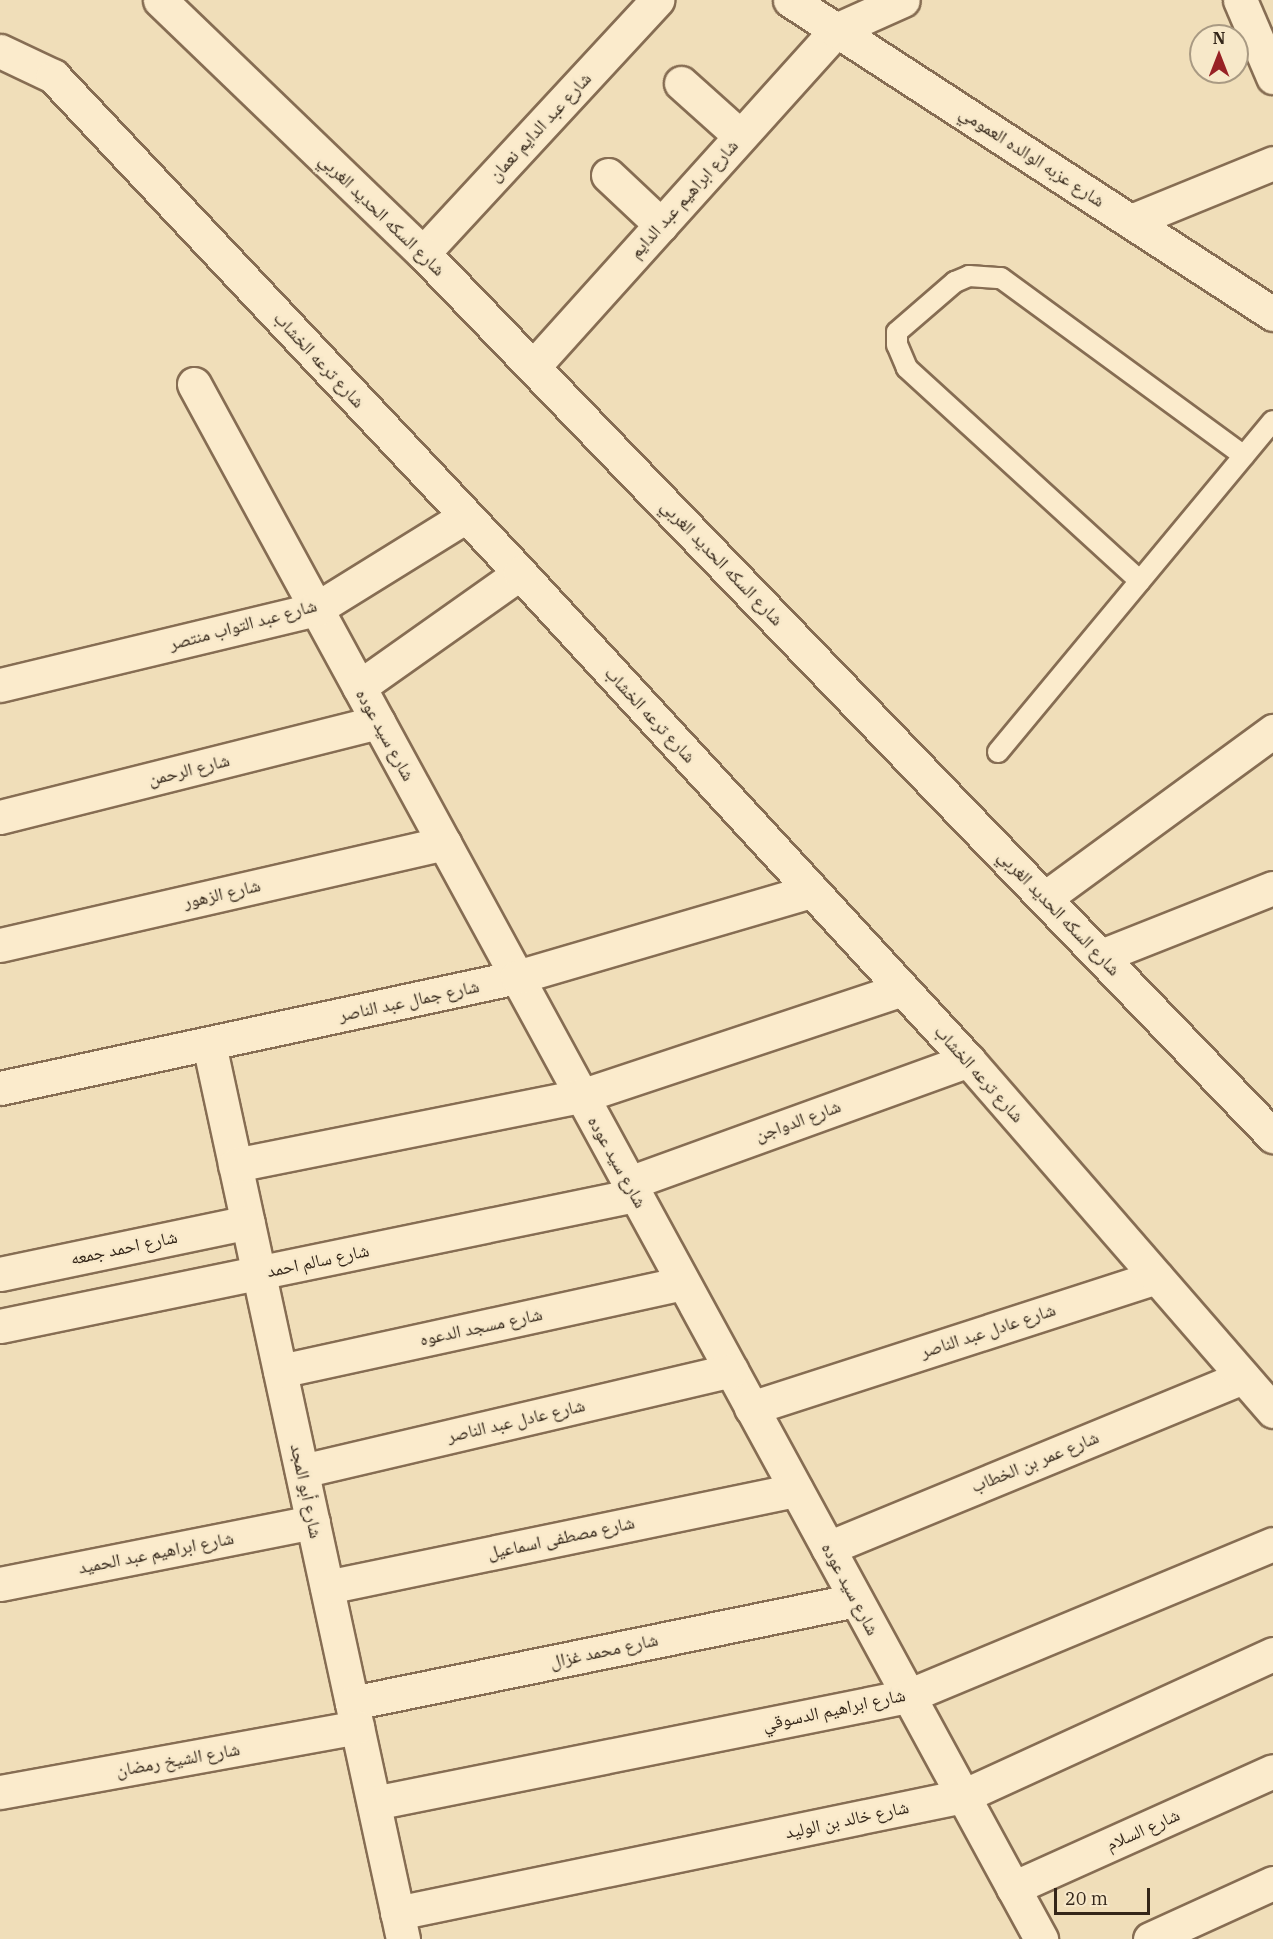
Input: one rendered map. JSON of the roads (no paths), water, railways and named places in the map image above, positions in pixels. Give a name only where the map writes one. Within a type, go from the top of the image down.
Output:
[{"type":"street","name":"شارع السكه الحديد الغربي","points":[[160,0],[423,253],[1273,1136]]},
{"type":"street","name":"شارع عبد الدايم نعمان","points":[[423,253],[657,0]]},
{"type":"street","name":"شارع عزبه الوالده العمومي","points":[[790,0],[1273,314]]},
{"type":"street","points":[[837,30],[903,0]]},
{"type":"street","points":[[1240,0],[1273,77]]},
{"type":"street","name":"شارع ابراهيم عبد الدايم","points":[[533,367],[837,30]]},
{"type":"street","name":"شارع ترعه الخشاب","points":[[0,51],[53,76],[520,573],[968,1060],[1273,1411]]},
{"type":"street","points":[[681,83],[740,136]]},
{"type":"street","points":[[1131,221],[1273,163]]},
{"type":"street","points":[[608,175],[661,225]]},
{"type":"street","name":"شارع سيد عوده","points":[[194,384],[1041,1939]]},
{"type":"street","name":"شارع عبد التواب منتصر","points":[[0,685],[316,609],[466,516]]},
{"type":"street","points":[[359,687],[520,573]]},
{"type":"street","name":"شارع الرحمن","points":[[0,817],[378,723]]},
{"type":"street","points":[[1045,898],[1273,731]]},
{"type":"street","name":"شارع الزهور","points":[[0,945],[444,843]]},
{"type":"street","points":[[1101,956],[1273,888]]},
{"type":"street","name":"شارع جمال عبد الناصر","points":[[0,1088],[517,977],[812,891]]},
{"type":"street","points":[[235,1165],[581,1096],[902,989]]},
{"type":"street","name":"شارع أبو المجد","points":[[209,1044],[400,1926]]},
{"type":"street","name":"شارع الدواجن","points":[[632,1189],[968,1060]]},
{"type":"street","name":"شارع سالم احمد","points":[[0,1326],[259,1273],[632,1189]]},
{"type":"street","name":"شارع احمد جمعه","points":[[0,1274],[248,1222]]},
{"type":"street","name":"شارع عادل عبد الناصر","points":[[751,1408],[1156,1277]]},
{"type":"street","name":"شارع مسجد الدعوه","points":[[280,1371],[683,1283]]},
{"type":"street","name":"شارع عادل عبد الناصر","points":[[302,1471],[730,1370]]},
{"type":"street","name":"شارع عمر بن الخطاب","points":[[828,1548],[1243,1377]]},
{"type":"street","name":"شارع مصطفى اسماعيل","points":[[327,1587],[796,1490]]},
{"type":"street","name":"شارع ابراهيم عبد الحميد","points":[[0,1584],[313,1522]]},
{"type":"street","name":"شارع ابراهيم الدسوقي","points":[[374,1803],[908,1696],[1273,1544]]},
{"type":"street","name":"شارع محمد غزال","points":[[354,1715],[856,1600]]},
{"type":"street","name":"شارع خالد بن الوليد","points":[[400,1926],[963,1796],[1273,1654]]},
{"type":"street","name":"شارع الشيخ رمضان","points":[[0,1792],[354,1715]]},
{"type":"street","name":"شارع السلام","points":[[1013,1888],[1273,1771]]},
{"type":"street","points":[[1150,1939],[1273,1883]]},
{"type":"lane","points":[[1140,581],[907,368],[897,345],[897,332],[955,282],[969,276],[1000,278],[1244,456]]},
{"type":"lane","points":[[998,752],[1273,421]]}]
